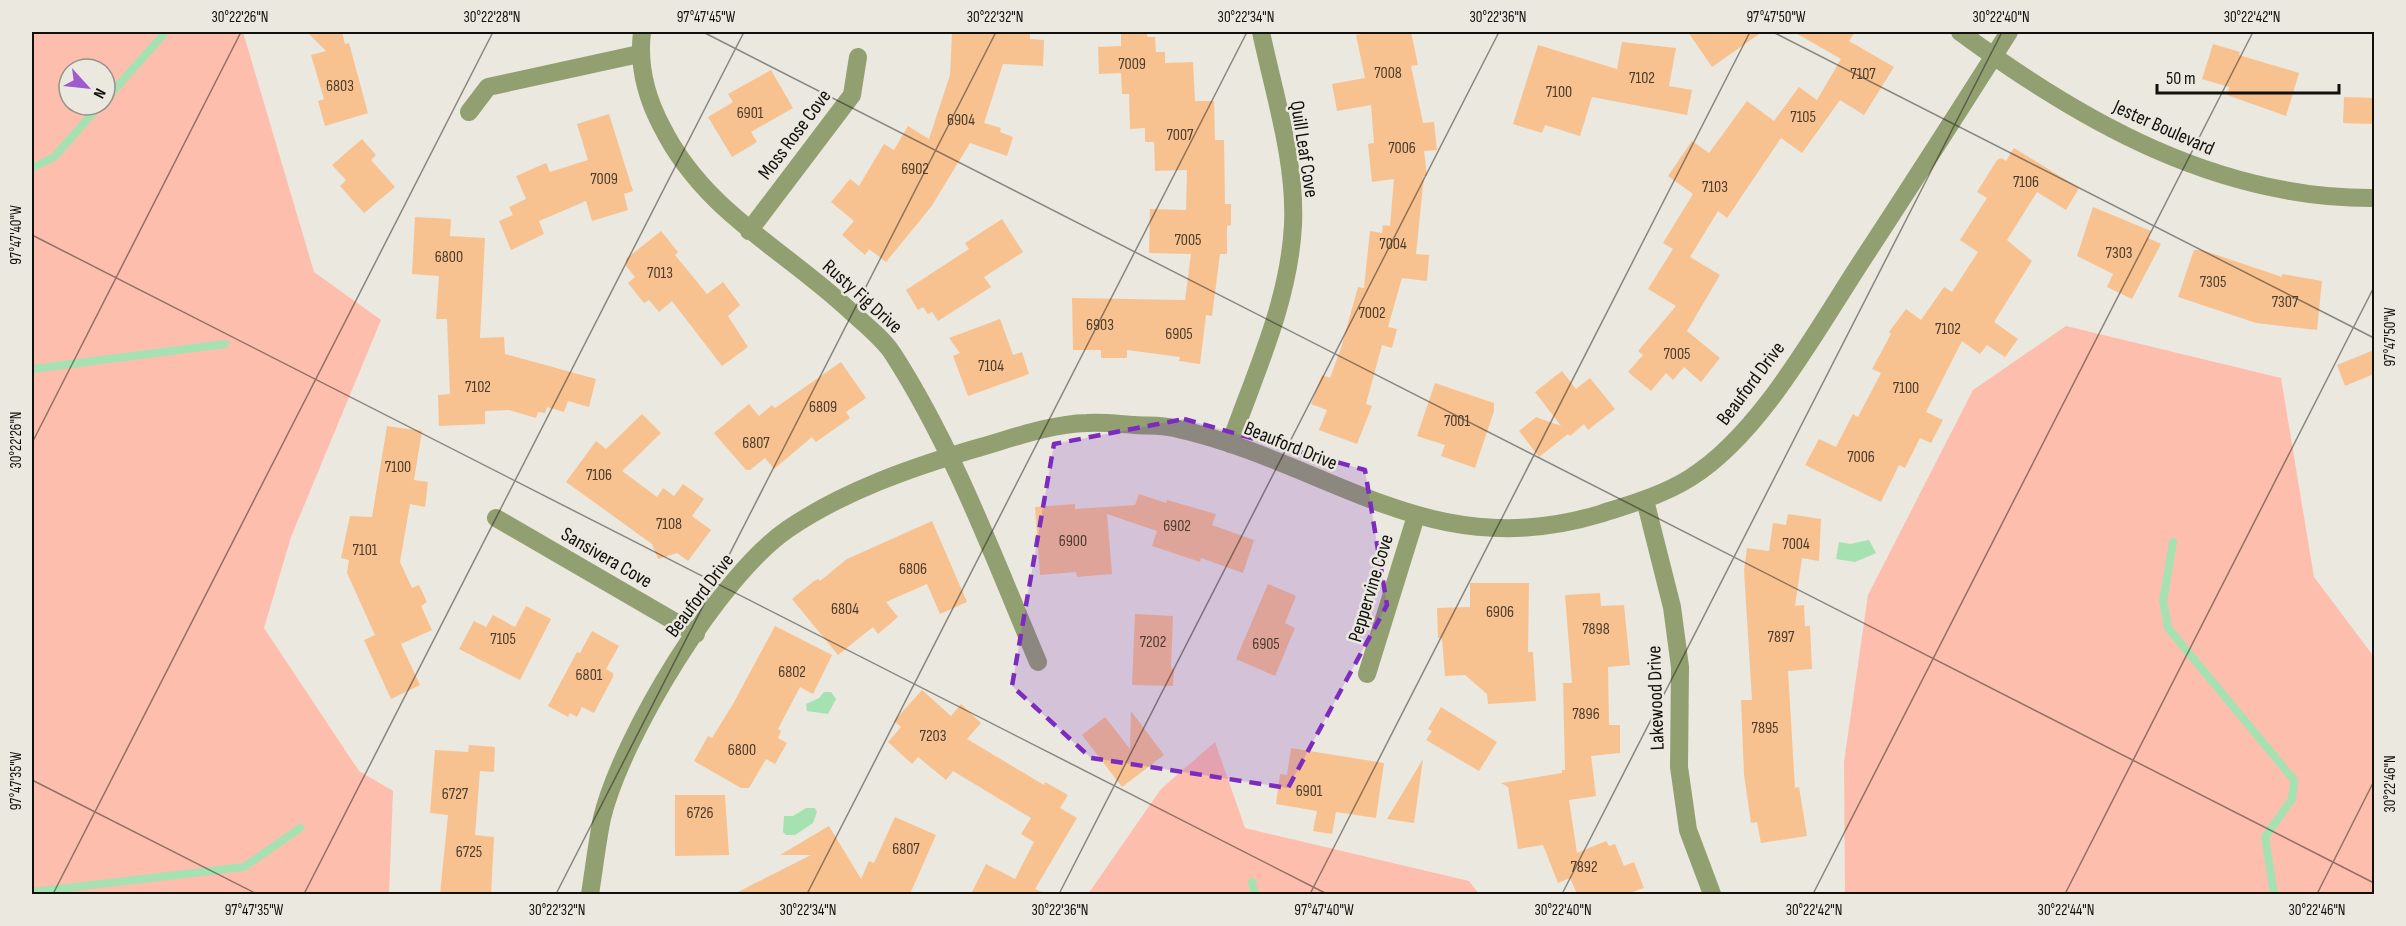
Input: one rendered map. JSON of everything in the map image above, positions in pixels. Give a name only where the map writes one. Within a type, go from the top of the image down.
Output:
[{"type":"street","name":"Rusty Fig Drive","points":[[642,32],[639,54],[650,104],[674,152],[703,189],[749,231],[836,298],[892,352],[950,456],[1038,662]]},
{"type":"street","name":"Quill Leaf Cove","points":[[1230,444],[1284,291],[1293,225],[1290,173],[1260,32]]},
{"type":"street","name":"Jester Boulevard","points":[[1960,32],[1993,57],[2100,123],[2158,152],[2222,177],[2295,193],[2338,199],[2374,198]]},
{"type":"street","name":"Beauford Drive","points":[[590,894],[603,815],[643,714],[696,634],[741,573],[783,532],[837,498],[950,456],[1027,434],[1085,423],[1170,427],[1230,444],[1416,516],[1469,527],[1523,530],[1565,524],[1645,500],[1690,478],[1734,443],[1770,398],[1807,346],[2009,32]]},
{"type":"street","points":[[470,112],[488,87],[639,54]]},
{"type":"street","name":"Moss Rose Cove","points":[[749,231],[852,95],[858,57]]},
{"type":"street","name":"Lakewood Drive","points":[[1645,500],[1672,607],[1679,657],[1679,767],[1688,830],[1712,894]]},
{"type":"street","name":"Peppervine Cove","points":[[1367,674],[1416,516]]},
{"type":"street","name":"Sansivera Cove","points":[[496,518],[696,634]]},
{"type":"highlighted area","points":[[1184,419],[1365,470],[1387,605],[1288,788],[1091,758],[1012,686],[1054,444]]},
{"type":"shaded area","points":[[32,32],[243,32],[314,272],[381,320],[291,537],[264,628],[359,771],[393,791],[389,894],[32,894]]},
{"type":"shaded area","points":[[2066,326],[2281,378],[2314,577],[2374,657],[2374,894],[1845,894],[1844,762],[1868,595],[1973,390]]},
{"type":"shaded area","points":[[1869,540],[1876,553],[1855,562],[1836,559],[1839,542],[1850,544]]},
{"type":"shaded area","points":[[824,692],[831,692],[836,699],[828,714],[807,711],[806,704],[819,698]]},
{"type":"shaded area","points":[[1215,742],[1245,828],[1469,881],[1479,894],[1088,894],[1161,789]]},
{"type":"shaded area","points":[[806,808],[815,808],[817,812],[813,823],[795,835],[786,835],[783,832],[784,816],[793,816]]},
{"type":"building","points":[[307,32],[342,32],[345,44],[349,43],[368,113],[325,126],[318,101],[324,99],[311,55],[326,51]]},
{"type":"building","points":[[952,32],[1030,32],[1030,39],[1044,40],[1043,66],[1003,64],[984,123],[1001,128],[1000,132],[1013,137],[1007,156],[970,143],[931,207],[886,262],[869,249],[865,255],[842,235],[854,221],[831,202],[850,179],[859,186],[884,144],[894,150],[908,126],[929,139],[950,75]]},
{"type":"building","points":[[1121,32],[1147,32],[1147,37],[1155,37],[1156,52],[1165,52],[1165,63],[1193,62],[1195,101],[1214,101],[1215,140],[1224,140],[1225,204],[1231,204],[1231,225],[1227,226],[1227,254],[1220,254],[1212,316],[1206,315],[1200,364],[1179,361],[1180,357],[1127,350],[1127,358],[1101,358],[1101,350],[1073,350],[1072,298],[1185,300],[1191,254],[1149,253],[1150,209],[1186,210],[1187,170],[1155,171],[1154,142],[1145,142],[1145,128],[1130,129],[1129,94],[1122,94],[1121,73],[1099,74],[1098,47],[1121,46]]},
{"type":"building","points":[[1373,32],[1411,32],[1418,65],[1411,66],[1423,123],[1434,122],[1437,150],[1424,151],[1427,176],[1424,176],[1416,254],[1429,255],[1427,281],[1402,278],[1388,327],[1397,329],[1392,348],[1382,345],[1366,404],[1372,406],[1357,444],[1319,430],[1327,410],[1311,404],[1322,375],[1330,378],[1358,287],[1364,288],[1370,231],[1382,233],[1383,225],[1390,226],[1394,179],[1372,182],[1368,144],[1374,143],[1371,105],[1337,111],[1332,84],[1365,78],[1356,35]]},
{"type":"building","points":[[1688,32],[1762,32],[1712,67]]},
{"type":"building","points":[[1794,32],[1855,32],[1849,41],[1894,67],[1864,115],[1840,100],[1802,153],[1781,138],[1727,218],[1718,211],[1690,257],[1720,275],[1687,331],[1720,358],[1701,382],[1684,367],[1673,380],[1666,373],[1651,391],[1628,372],[1643,355],[1638,351],[1676,306],[1648,289],[1673,249],[1663,243],[1693,194],[1668,176],[1692,141],[1709,153],[1747,101],[1774,121],[1799,87],[1817,100],[1841,59]]},
{"type":"building","points":[[1622,42],[1676,48],[1669,86],[1692,90],[1687,115],[1592,97],[1580,136],[1545,125],[1542,133],[1513,124],[1538,45],[1617,69]]},
{"type":"building","points":[[2213,44],[2240,52],[2239,55],[2299,73],[2286,116],[2227,95],[2229,87],[2202,79]]},
{"type":"building","points":[[771,70],[793,108],[751,132],[757,142],[732,157],[708,117],[733,102],[728,94]]},
{"type":"building","points":[[2344,97],[2374,98],[2374,124],[2343,123]]},
{"type":"building","points":[[609,114],[633,191],[624,194],[628,210],[592,221],[586,201],[539,221],[544,234],[511,250],[499,221],[513,215],[509,207],[526,199],[516,176],[546,163],[550,172],[588,160],[577,124]]},
{"type":"building","points":[[362,139],[376,155],[371,160],[395,187],[364,213],[340,186],[346,180],[332,165]]},
{"type":"building","points":[[2014,148],[2079,188],[2066,210],[2037,192],[2007,240],[2032,261],[1994,322],[2018,339],[2005,357],[1987,345],[1980,354],[1962,341],[1926,412],[1943,420],[1931,443],[1920,438],[1905,468],[1899,465],[1881,502],[1805,465],[1819,439],[1836,447],[1853,414],[1858,417],[1881,373],[1872,369],[1891,334],[1889,332],[1906,309],[1921,320],[1944,287],[1952,292],[1978,252],[1960,240],[1987,198],[1977,192],[1997,160],[2001,158],[2006,161]]},
{"type":"building","points":[[2093,207],[2151,231],[2148,238],[2161,244],[2132,299],[2107,287],[2113,274],[2077,256]]},
{"type":"building","points":[[415,217],[451,219],[450,236],[485,238],[480,338],[504,337],[505,354],[596,379],[589,407],[568,401],[564,412],[547,407],[545,413],[538,412],[536,418],[509,410],[485,411],[485,424],[439,426],[438,395],[450,394],[447,319],[436,319],[439,276],[412,274]]},
{"type":"building","points":[[1002,219],[1023,252],[984,277],[991,287],[938,321],[932,312],[928,314],[923,307],[918,310],[906,290],[969,249],[965,243]]},
{"type":"building","points":[[661,231],[678,252],[675,255],[707,294],[723,282],[740,305],[728,316],[748,347],[722,366],[672,301],[659,312],[649,300],[644,303],[628,283],[635,277],[626,266],[626,259]]},
{"type":"building","points":[[2194,250],[2202,250],[2282,277],[2282,274],[2322,281],[2317,330],[2256,323],[2178,297]]},
{"type":"building","points":[[1000,319],[1013,355],[1022,352],[1029,374],[968,396],[953,356],[960,353],[949,338]]},
{"type":"building","points":[[2374,350],[2374,374],[2345,386],[2337,365]]},
{"type":"building","points":[[841,362],[866,398],[846,412],[850,418],[816,442],[812,437],[774,469],[765,458],[750,470],[746,470],[714,433],[749,404],[759,416],[772,405],[775,408]]},
{"type":"building","points":[[1562,371],[1576,389],[1590,378],[1615,409],[1588,430],[1584,424],[1570,436],[1568,434],[1539,457],[1519,431],[1536,417],[1561,426],[1535,392]]},
{"type":"building","points":[[1435,383],[1494,403],[1494,411],[1475,468],[1441,456],[1445,445],[1417,436]]},
{"type":"building","points":[[642,414],[661,433],[622,471],[657,497],[663,488],[674,496],[683,484],[704,499],[692,516],[711,530],[688,561],[677,553],[658,559],[652,544],[566,482],[596,441],[606,449]]},
{"type":"building","points":[[387,426],[422,431],[414,480],[428,482],[425,507],[410,504],[400,562],[412,588],[419,585],[427,602],[421,606],[432,630],[401,644],[420,685],[391,699],[364,640],[375,635],[347,573],[349,560],[341,558],[350,516],[372,517]]},
{"type":"building","points":[[1139,494],[1166,503],[1167,500],[1216,514],[1212,525],[1254,540],[1243,573],[1201,558],[1200,562],[1152,546],[1157,531],[1107,514],[1112,574],[1077,577],[1076,572],[1040,575],[1035,507],[1075,504],[1075,509],[1135,505]]},
{"type":"building","points":[[1788,514],[1821,519],[1819,561],[1802,558],[1795,606],[1804,605],[1805,626],[1810,626],[1812,669],[1788,671],[1795,788],[1799,787],[1807,836],[1761,843],[1757,822],[1751,823],[1744,775],[1741,700],[1752,700],[1744,570],[1747,548],[1769,551],[1773,523],[1786,525]]},
{"type":"building","points":[[932,521],[967,602],[940,614],[927,584],[886,602],[898,617],[878,634],[873,627],[838,655],[792,599],[814,581],[818,579],[820,581],[847,559]]},
{"type":"building","points":[[1470,583],[1529,583],[1528,652],[1533,652],[1536,701],[1488,704],[1487,694],[1465,675],[1445,676],[1442,638],[1438,638],[1437,608],[1470,607]]},
{"type":"building","points":[[1268,584],[1296,596],[1285,623],[1295,628],[1275,676],[1236,659]]},
{"type":"building","points":[[1600,593],[1601,606],[1624,605],[1630,665],[1608,667],[1609,725],[1620,725],[1620,753],[1591,756],[1596,796],[1569,800],[1577,853],[1606,841],[1609,846],[1615,844],[1624,866],[1634,862],[1644,888],[1627,894],[1577,894],[1570,878],[1558,883],[1543,845],[1518,849],[1508,787],[1501,783],[1562,773],[1562,770],[1565,770],[1563,683],[1572,683],[1565,595]]},
{"type":"building","points":[[526,606],[551,619],[520,680],[459,649],[474,621],[486,627],[493,615],[515,627]]},
{"type":"building","points":[[1135,614],[1173,616],[1171,667],[1174,671],[1173,686],[1132,685]]},
{"type":"building","points":[[775,626],[832,655],[813,694],[800,687],[778,729],[781,731],[778,738],[787,743],[775,764],[766,759],[749,788],[741,788],[694,761],[708,736],[712,738],[733,704]]},
{"type":"building","points":[[592,631],[619,646],[606,669],[613,673],[613,677],[594,713],[582,707],[577,717],[570,713],[568,717],[548,706],[577,652],[580,653]]},
{"type":"building","points":[[922,690],[951,716],[961,704],[981,723],[967,739],[1044,785],[1045,782],[1068,795],[1060,808],[1077,818],[1035,889],[1047,894],[971,894],[986,864],[1015,879],[1034,842],[1021,834],[1031,818],[953,771],[946,780],[918,757],[912,764],[888,742],[901,727],[894,721]]},
{"type":"building","points":[[1441,707],[1497,742],[1479,771],[1426,740],[1432,731],[1428,729]]},
{"type":"building","points":[[1131,711],[1164,755],[1122,787],[1082,735],[1105,717],[1130,749]]},
{"type":"building","points":[[469,745],[495,747],[494,772],[480,771],[475,835],[494,837],[491,894],[440,894],[448,815],[430,813],[435,750],[468,752]]},
{"type":"building","points":[[1291,748],[1384,763],[1376,818],[1336,812],[1332,834],[1313,831],[1317,811],[1276,804],[1280,774],[1287,775]]},
{"type":"building","points":[[1423,759],[1414,823],[1387,819]]},
{"type":"building","points":[[675,795],[725,795],[729,855],[675,856]]},
{"type":"building","points":[[895,817],[936,835],[910,894],[734,894],[811,855],[780,855],[829,826],[861,879],[869,861],[874,863]]},
{"type":"waterway","points":[[117,87],[163,35]]},
{"type":"waterway","points":[[32,168],[54,157],[89,117]]},
{"type":"waterway","points":[[32,369],[225,344]]},
{"type":"waterway","points":[[2173,542],[2163,601],[2168,628],[2294,780],[2292,799],[2265,837],[2274,894]]},
{"type":"waterway","points":[[32,892],[244,867],[300,828]]},
{"type":"waterway","points":[[1252,882],[1255,894]]}]
